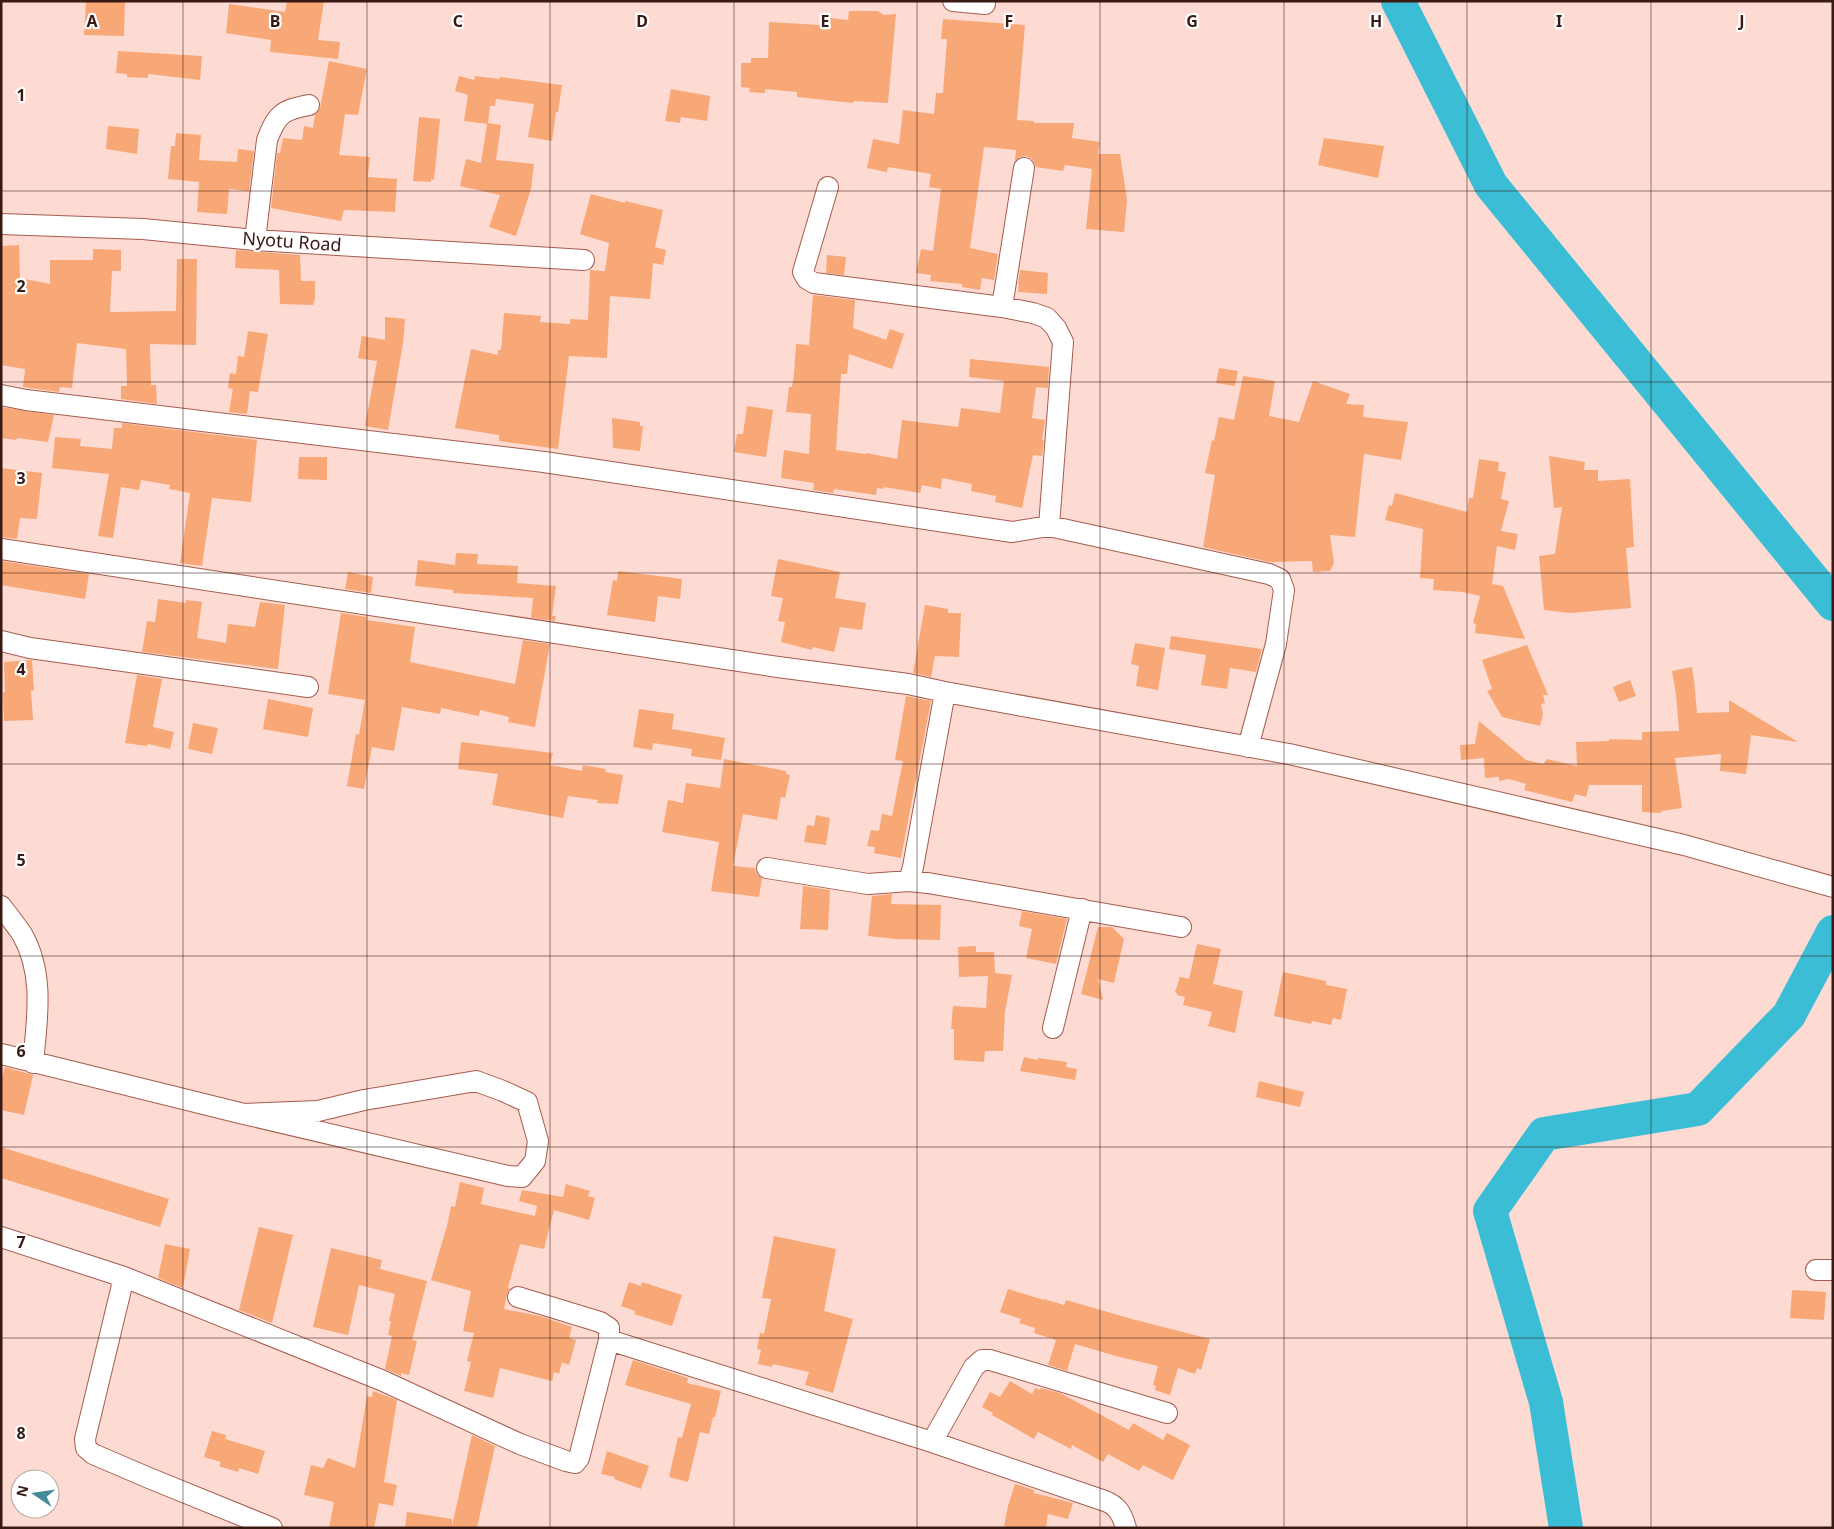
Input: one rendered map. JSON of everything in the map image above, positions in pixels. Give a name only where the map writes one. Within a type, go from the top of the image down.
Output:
[{"type":"street","points":[[953,1],[986,4]]},
{"type":"street","points":[[255,240],[267,140],[272,127],[281,114],[293,108],[309,105]]},
{"type":"street","points":[[1002,307],[1024,168]]},
{"type":"street","points":[[828,186],[803,272],[806,279],[814,283],[1002,307],[1033,313],[1047,318],[1056,328],[1063,342],[1049,526]]},
{"type":"street","name":"Nyotu Road","points":[[1,224],[143,229],[255,240],[584,260]]},
{"type":"street","points":[[1,395],[26,400],[544,462],[1012,532],[1049,526],[1269,574],[1280,579],[1284,590],[1276,644],[1248,746]]},
{"type":"street","points":[[1,549],[749,662],[908,684],[1248,746],[1684,845],[1833,887]]},
{"type":"street","points":[[1,641],[30,648],[104,657],[308,688]]},
{"type":"street","points":[[909,881],[945,692]]},
{"type":"street","points":[[767,868],[868,884],[909,881],[1181,927]]},
{"type":"street","points":[[1,906],[22,935],[35,968],[39,1000],[33,1063]]},
{"type":"street","points":[[1053,1028],[1082,909]]},
{"type":"street","points":[[1,1054],[244,1114],[508,1176],[522,1177],[535,1161],[538,1141],[527,1102],[476,1081],[364,1100],[318,1111],[244,1114]]},
{"type":"street","points":[[1,1237],[124,1277],[381,1380],[520,1444],[575,1463],[579,1458],[609,1340],[609,1328],[600,1322],[518,1298]]},
{"type":"street","points":[[124,1277],[85,1439],[86,1448],[94,1454],[149,1478],[272,1528]]},
{"type":"street","points":[[609,1340],[932,1442],[1115,1505],[1122,1515],[1126,1528]]},
{"type":"street","points":[[932,1442],[974,1367],[982,1360],[990,1360],[1167,1413]]},
{"type":"building","points":[[86,1],[125,1],[124,36],[84,35]]},
{"type":"building","points":[[287,1],[324,1],[318,40],[340,42],[338,59],[270,52],[271,40],[226,33],[229,4],[285,12]]},
{"type":"building","points":[[849,11],[878,11],[884,15],[896,14],[888,103],[854,101],[853,103],[797,97],[797,92],[765,89],[765,93],[749,92],[750,88],[741,87],[741,63],[751,63],[751,58],[768,58],[769,22],[820,25],[821,17],[848,20]]},
{"type":"building","points":[[943,19],[1025,25],[1017,120],[1034,121],[1034,123],[1074,123],[1072,138],[1100,142],[1098,154],[1120,154],[1127,200],[1124,232],[1086,229],[1092,169],[1065,165],[1063,171],[1036,167],[1032,159],[1026,156],[1020,157],[1015,161],[1016,150],[984,147],[970,248],[998,254],[994,280],[982,278],[980,290],[962,287],[962,284],[930,281],[931,275],[916,273],[921,249],[933,251],[941,189],[929,187],[931,174],[888,167],[887,172],[867,168],[873,139],[899,144],[903,110],[934,114],[936,93],[943,93],[947,39],[941,39]]},
{"type":"building","points":[[118,51],[202,56],[200,80],[148,74],[148,78],[127,77],[127,74],[116,73]]},
{"type":"building","points":[[329,61],[367,69],[358,115],[345,114],[339,155],[370,157],[368,177],[397,179],[395,212],[344,210],[341,221],[271,208],[277,153],[280,153],[283,138],[302,140],[304,126],[313,128],[315,115],[320,108]]},
{"type":"building","points":[[459,76],[474,80],[475,76],[499,79],[500,77],[562,85],[552,141],[528,137],[534,104],[496,99],[495,106],[490,106],[488,123],[501,125],[496,160],[534,164],[531,189],[516,236],[489,227],[500,195],[460,186],[466,159],[481,163],[487,124],[464,121],[468,95],[455,91]]},
{"type":"building","points":[[671,89],[710,96],[707,121],[681,117],[680,123],[665,121]]},
{"type":"building","points":[[419,117],[440,119],[434,180],[431,179],[431,182],[413,181]]},
{"type":"building","points":[[108,126],[139,129],[137,154],[106,149]]},
{"type":"building","points":[[176,133],[201,135],[199,160],[237,162],[238,149],[254,151],[249,191],[229,189],[227,214],[197,212],[199,182],[168,179],[171,146],[175,146]]},
{"type":"building","points":[[1324,138],[1384,146],[1378,178],[1318,165]]},
{"type":"building","points":[[591,194],[663,210],[655,247],[666,250],[663,265],[653,263],[650,299],[610,296],[607,358],[569,356],[558,449],[499,441],[499,435],[455,428],[471,349],[498,355],[498,350],[501,350],[504,313],[541,316],[540,322],[570,324],[570,319],[588,320],[590,270],[605,271],[609,243],[580,234]]},
{"type":"building","points":[[19,245],[20,278],[50,284],[50,260],[93,260],[93,249],[121,250],[121,271],[112,271],[110,312],[176,311],[177,259],[197,259],[196,345],[150,344],[151,385],[156,385],[157,404],[121,399],[121,386],[127,386],[126,349],[77,343],[72,388],[60,387],[59,392],[23,387],[25,369],[1,365],[1,246]]},
{"type":"building","points":[[236,250],[300,255],[301,281],[315,281],[313,305],[280,304],[279,270],[235,268]]},
{"type":"building","points":[[827,255],[846,257],[844,275],[826,273]]},
{"type":"building","points":[[1020,270],[1048,273],[1047,294],[1018,292]]},
{"type":"building","points":[[813,295],[855,300],[853,328],[886,340],[890,329],[904,334],[892,369],[849,354],[847,374],[841,374],[836,450],[897,459],[902,420],[958,427],[961,408],[1000,413],[1004,381],[969,377],[970,359],[1049,367],[1048,388],[1036,387],[1032,418],[1045,420],[1042,456],[1033,455],[1022,508],[995,502],[996,496],[971,491],[972,484],[942,478],[941,489],[922,485],[920,493],[884,487],[883,489],[877,488],[876,495],[834,489],[833,493],[813,490],[814,483],[781,478],[784,450],[809,454],[811,414],[786,412],[789,387],[792,387],[794,374],[796,344],[809,345]]},
{"type":"building","points":[[385,317],[405,319],[403,343],[388,430],[365,426],[377,361],[358,358],[362,336],[385,340]]},
{"type":"building","points":[[248,331],[268,334],[258,392],[250,391],[247,414],[229,412],[233,389],[228,388],[230,373],[236,374],[238,356],[244,357]]},
{"type":"building","points":[[1219,368],[1238,371],[1235,386],[1216,383]]},
{"type":"building","points":[[1243,376],[1275,381],[1269,416],[1299,422],[1313,381],[1350,394],[1346,404],[1364,405],[1363,417],[1408,422],[1401,460],[1364,454],[1355,537],[1330,535],[1334,563],[1330,571],[1313,572],[1312,561],[1269,562],[1203,547],[1215,475],[1205,473],[1212,440],[1214,441],[1219,417],[1234,420]]},
{"type":"building","points":[[747,406],[773,410],[766,457],[734,452],[737,434],[743,434]]},
{"type":"building","points":[[1,407],[54,415],[48,442],[1,438]]},
{"type":"building","points":[[612,418],[640,422],[640,426],[643,426],[640,451],[613,448]]},
{"type":"building","points":[[122,423],[257,440],[251,502],[212,498],[202,566],[180,563],[190,493],[169,489],[170,485],[141,480],[139,490],[121,487],[113,538],[98,536],[109,474],[52,468],[55,437],[81,439],[80,446],[112,449],[114,428],[122,428]]},
{"type":"building","points":[[1549,456],[1585,462],[1584,470],[1598,470],[1598,481],[1630,479],[1634,547],[1626,548],[1631,608],[1570,613],[1544,610],[1539,556],[1555,554],[1562,507],[1554,508]]},
{"type":"building","points":[[299,457],[327,457],[327,480],[298,479]]},
{"type":"building","points":[[1479,459],[1499,462],[1498,471],[1506,472],[1501,499],[1509,501],[1501,531],[1518,534],[1515,550],[1497,546],[1492,584],[1503,586],[1525,639],[1475,633],[1476,624],[1473,623],[1480,596],[1463,592],[1433,590],[1434,579],[1420,578],[1423,529],[1385,520],[1389,505],[1392,506],[1395,493],[1467,512],[1469,498],[1473,498]]},
{"type":"building","points":[[1,468],[42,473],[37,519],[20,518],[17,539],[1,537]]},
{"type":"building","points":[[456,553],[478,554],[477,564],[518,566],[517,583],[556,586],[552,616],[556,616],[555,621],[531,618],[533,598],[453,593],[453,590],[415,586],[418,560],[455,565]]},
{"type":"building","points":[[778,559],[840,572],[835,598],[866,603],[862,630],[840,627],[834,652],[813,647],[812,650],[781,642],[785,622],[778,621],[783,598],[771,596]]},
{"type":"building","points":[[1,561],[89,574],[85,599],[1,585]]},
{"type":"building","points":[[618,571],[682,579],[680,599],[658,596],[655,622],[607,615],[613,580],[617,581]]},
{"type":"building","points":[[348,572],[373,577],[371,593],[345,589]]},
{"type":"building","points":[[158,599],[186,603],[186,600],[202,602],[197,638],[226,643],[228,624],[255,627],[260,602],[285,605],[278,669],[142,652],[147,621],[155,622]]},
{"type":"building","points":[[925,605],[948,609],[948,613],[961,613],[959,657],[935,656],[931,677],[913,673]]},
{"type":"building","points":[[341,613],[367,617],[367,620],[415,627],[410,662],[515,684],[523,640],[550,644],[535,727],[508,722],[509,717],[480,710],[479,716],[441,708],[440,714],[402,707],[394,751],[372,747],[364,789],[347,786],[356,734],[359,735],[365,700],[328,694]]},
{"type":"building","points":[[1171,636],[1262,649],[1256,672],[1230,668],[1227,689],[1201,685],[1206,655],[1169,649]]},
{"type":"building","points":[[1135,643],[1165,648],[1158,690],[1136,686],[1139,666],[1131,664]]},
{"type":"building","points":[[1527,645],[1548,695],[1543,695],[1545,703],[1541,704],[1543,714],[1540,726],[1502,717],[1487,691],[1492,689],[1482,660]]},
{"type":"building","points":[[32,660],[34,690],[31,691],[33,720],[4,721],[4,662]]},
{"type":"building","points":[[1692,667],[1697,713],[1729,712],[1729,700],[1798,742],[1751,735],[1746,774],[1720,771],[1721,754],[1675,758],[1682,808],[1661,811],[1661,813],[1642,812],[1642,785],[1589,785],[1586,797],[1575,794],[1572,802],[1524,790],[1526,784],[1509,779],[1499,781],[1499,777],[1485,778],[1484,758],[1461,760],[1460,745],[1475,744],[1479,721],[1526,760],[1543,764],[1547,759],[1577,766],[1576,742],[1609,741],[1609,739],[1642,740],[1642,732],[1679,731],[1672,671]]},
{"type":"building","points":[[137,675],[162,679],[153,727],[174,732],[170,749],[148,744],[147,746],[125,743]]},
{"type":"building","points":[[1630,680],[1636,696],[1619,702],[1613,687]]},
{"type":"building","points":[[906,696],[931,701],[901,858],[874,853],[875,847],[867,846],[871,830],[879,831],[882,814],[892,816],[903,761],[895,760]]},
{"type":"building","points":[[268,699],[313,708],[308,737],[263,729]]},
{"type":"building","points":[[639,709],[674,714],[672,729],[725,738],[721,760],[691,756],[692,749],[653,743],[652,750],[633,747]]},
{"type":"building","points":[[193,723],[218,728],[212,754],[188,749]]},
{"type":"building","points":[[461,742],[553,753],[550,765],[582,771],[583,765],[606,769],[605,772],[623,775],[618,804],[597,803],[598,800],[568,796],[563,818],[492,805],[498,774],[458,769]]},
{"type":"building","points":[[724,759],[786,771],[786,774],[790,775],[785,798],[781,797],[777,820],[743,814],[733,866],[755,868],[756,873],[762,878],[759,897],[711,891],[719,842],[662,832],[668,800],[683,803],[686,783],[720,788]]},
{"type":"building","points":[[816,815],[830,818],[826,845],[804,842],[807,825],[814,826]]},
{"type":"building","points":[[803,886],[830,890],[828,930],[800,929]]},
{"type":"building","points":[[892,894],[891,904],[941,905],[940,940],[868,936],[872,896]]},
{"type":"building","points":[[1022,911],[1067,919],[1056,964],[1026,958],[1032,929],[1019,926]]},
{"type":"building","points":[[1098,927],[1112,927],[1124,939],[1114,983],[1098,979],[1103,1000],[1081,994]]},
{"type":"building","points":[[1197,944],[1221,949],[1213,984],[1243,991],[1235,1033],[1208,1026],[1212,1012],[1183,1005],[1185,997],[1177,995],[1175,992],[1180,977],[1189,979]]},
{"type":"building","points":[[976,946],[976,952],[994,952],[995,973],[1012,975],[1005,1011],[1003,1051],[985,1051],[984,1062],[954,1060],[954,1029],[951,1029],[953,1006],[986,1008],[988,976],[959,977],[958,947]]},
{"type":"building","points":[[1283,972],[1326,981],[1326,985],[1347,989],[1341,1020],[1333,1018],[1331,1025],[1312,1021],[1311,1024],[1274,1016]]},
{"type":"building","points":[[1024,1057],[1067,1062],[1066,1067],[1077,1069],[1075,1080],[1020,1071]]},
{"type":"building","points":[[5,1067],[33,1075],[24,1115],[1,1110],[1,1082]]},
{"type":"building","points":[[1259,1081],[1304,1092],[1300,1107],[1256,1097]]},
{"type":"building","points":[[1,1147],[169,1199],[160,1227],[1,1178]]},
{"type":"building","points":[[460,1182],[484,1188],[481,1204],[535,1216],[537,1206],[519,1201],[522,1190],[563,1197],[566,1184],[590,1191],[588,1196],[595,1198],[589,1220],[554,1210],[544,1249],[520,1244],[508,1288],[510,1288],[504,1309],[540,1316],[572,1327],[569,1338],[576,1340],[569,1365],[562,1362],[559,1374],[554,1372],[552,1381],[500,1368],[493,1398],[464,1391],[471,1362],[467,1361],[474,1333],[463,1331],[471,1291],[431,1280],[451,1206],[455,1207]]},
{"type":"building","points":[[259,1227],[293,1235],[272,1323],[239,1310]]},
{"type":"building","points":[[774,1236],[836,1249],[824,1311],[853,1319],[833,1393],[805,1385],[809,1372],[773,1364],[772,1367],[758,1364],[761,1350],[757,1349],[760,1333],[764,1334],[771,1299],[762,1298]]},
{"type":"building","points":[[165,1244],[190,1249],[183,1288],[158,1278]]},
{"type":"building","points":[[331,1248],[382,1260],[380,1269],[427,1281],[412,1340],[417,1341],[409,1375],[401,1373],[401,1376],[385,1369],[392,1336],[388,1335],[391,1321],[389,1321],[395,1294],[359,1285],[348,1335],[313,1327]]},
{"type":"building","points":[[629,1282],[641,1286],[642,1282],[682,1295],[672,1326],[634,1314],[635,1311],[621,1306]]},
{"type":"building","points":[[1008,1289],[1064,1305],[1066,1300],[1210,1339],[1201,1370],[1197,1368],[1195,1374],[1178,1368],[1170,1395],[1155,1390],[1156,1386],[1153,1385],[1158,1366],[1075,1344],[1067,1371],[1048,1365],[1056,1340],[1034,1333],[1035,1328],[1019,1323],[1021,1319],[1000,1312]]},
{"type":"building","points":[[1792,1290],[1826,1292],[1824,1320],[1790,1318]]},
{"type":"building","points":[[633,1360],[688,1378],[687,1383],[721,1391],[709,1434],[700,1432],[688,1482],[669,1477],[678,1437],[682,1438],[691,1404],[625,1385]]},
{"type":"building","points":[[1010,1381],[1032,1394],[1035,1388],[1060,1393],[1129,1430],[1133,1423],[1163,1440],[1167,1433],[1190,1445],[1173,1480],[1143,1465],[1139,1471],[1108,1454],[1103,1462],[1072,1445],[1071,1449],[1038,1432],[1034,1439],[992,1415],[993,1413],[982,1407],[990,1392],[1000,1397]]},
{"type":"building","points":[[373,1391],[397,1400],[384,1482],[397,1485],[393,1506],[379,1503],[374,1528],[329,1528],[334,1502],[304,1495],[311,1465],[323,1468],[328,1458],[355,1468],[367,1396],[372,1397]]},
{"type":"building","points":[[212,1431],[226,1435],[225,1439],[265,1451],[258,1474],[239,1468],[238,1472],[219,1466],[221,1462],[204,1457]]},
{"type":"building","points":[[472,1435],[495,1446],[477,1528],[405,1528],[407,1512],[452,1519],[452,1526]]},
{"type":"building","points":[[607,1451],[649,1466],[641,1489],[614,1479],[615,1477],[601,1474]]},
{"type":"building","points":[[1015,1484],[1034,1490],[1034,1493],[1073,1503],[1068,1519],[1048,1514],[1046,1528],[1006,1528],[1004,1526],[1008,1506]]},
{"type":"waterway","points":[[1398,1],[1491,185],[1833,604]]},
{"type":"waterway","points":[[1566,1528],[1546,1402],[1490,1211],[1544,1134],[1698,1109],[1789,1015],[1833,932]]}]
